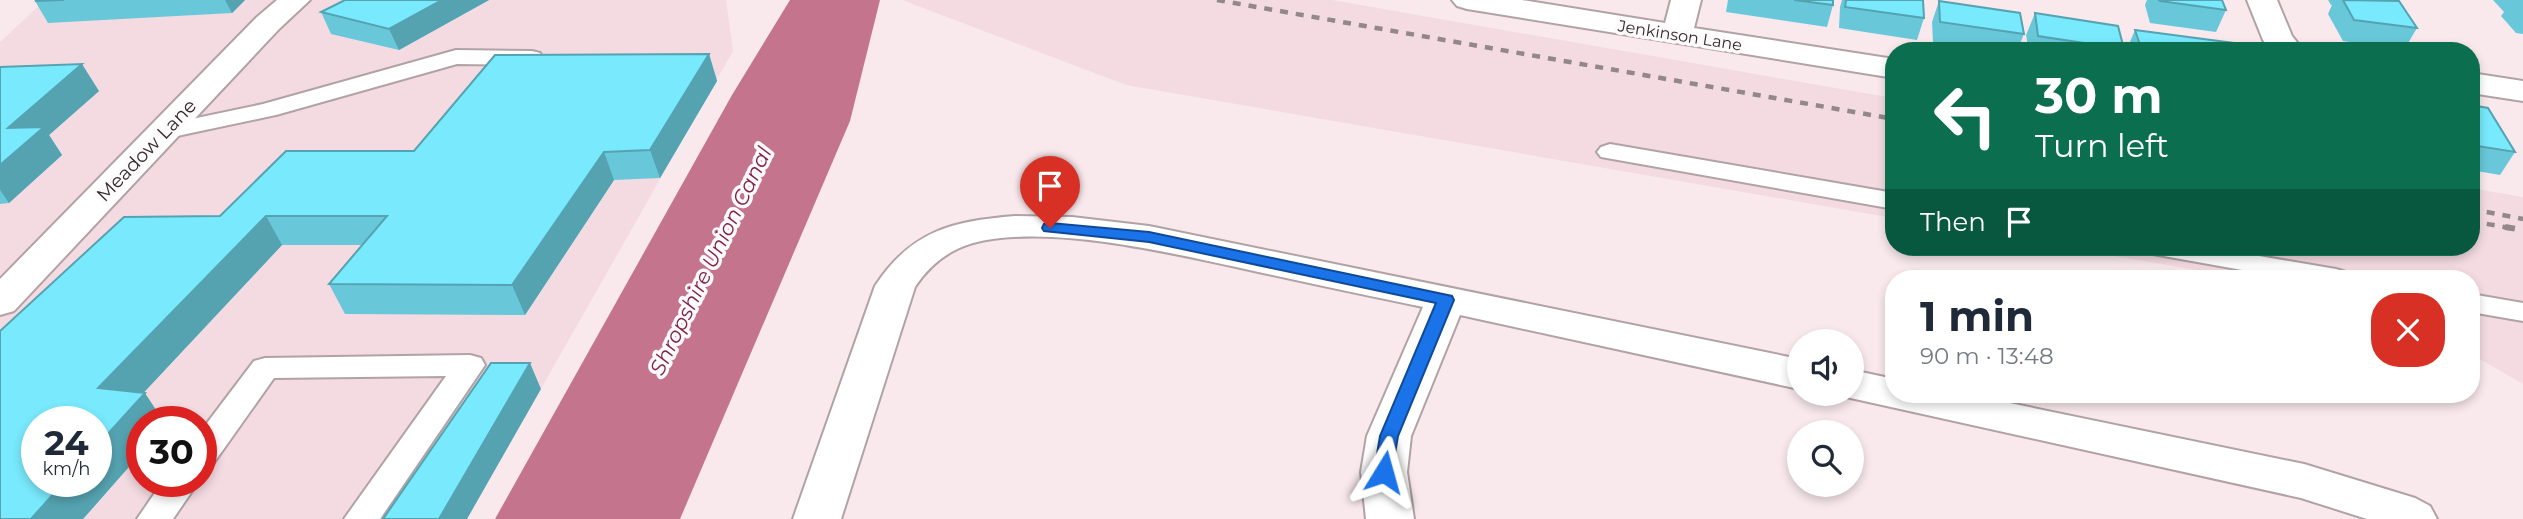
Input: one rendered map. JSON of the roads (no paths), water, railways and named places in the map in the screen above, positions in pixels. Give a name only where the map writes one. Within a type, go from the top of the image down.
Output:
[{"type":"street","name":"Meadow Lane","points":[[0,302],[268,23],[295,0]]},
{"type":"street","name":"Jenkinson Lane","points":[[1467,0],[1885,68]]},
{"type":"street","points":[[1677,35],[1686,0]]},
{"type":"street","points":[[2262,0],[2280,42]]},
{"type":"street","points":[[2480,84],[2523,91]]},
{"type":"street","points":[[817,519],[895,286],[907,268],[942,241],[968,233],[1050,228],[1149,237],[1787,371]]},
{"type":"street","points":[[1390,519],[1384,472],[1389,436],[1446,300]]},
{"type":"street","points":[[1864,388],[1885,392]]},
{"type":"street","points":[[1937,403],[2304,481],[2399,511],[2413,519]]},
{"type":"lane","points":[[163,132],[267,110],[456,57],[553,58]]},
{"type":"lane","points":[[1610,152],[1885,199]]},
{"type":"lane","points":[[2210,256],[2290,270]]},
{"type":"lane","points":[[2480,305],[2523,312]]},
{"type":"lane","points":[[217,433],[265,368],[470,365],[361,519]]},
{"type":"lane","points":[[154,519],[170,497]]},
{"type":"water","name":"Shropshire Union Canal","points":[[790,0],[880,0],[850,121],[680,519],[495,519],[732,95]]},
{"type":"railway","points":[[1217,0],[1885,117]]},
{"type":"railway","points":[[2480,211],[2523,219]]},
{"type":"railway","points":[[2480,223],[2515,229]]},
{"type":"railway","points":[[2505,227],[2523,230]]}]
